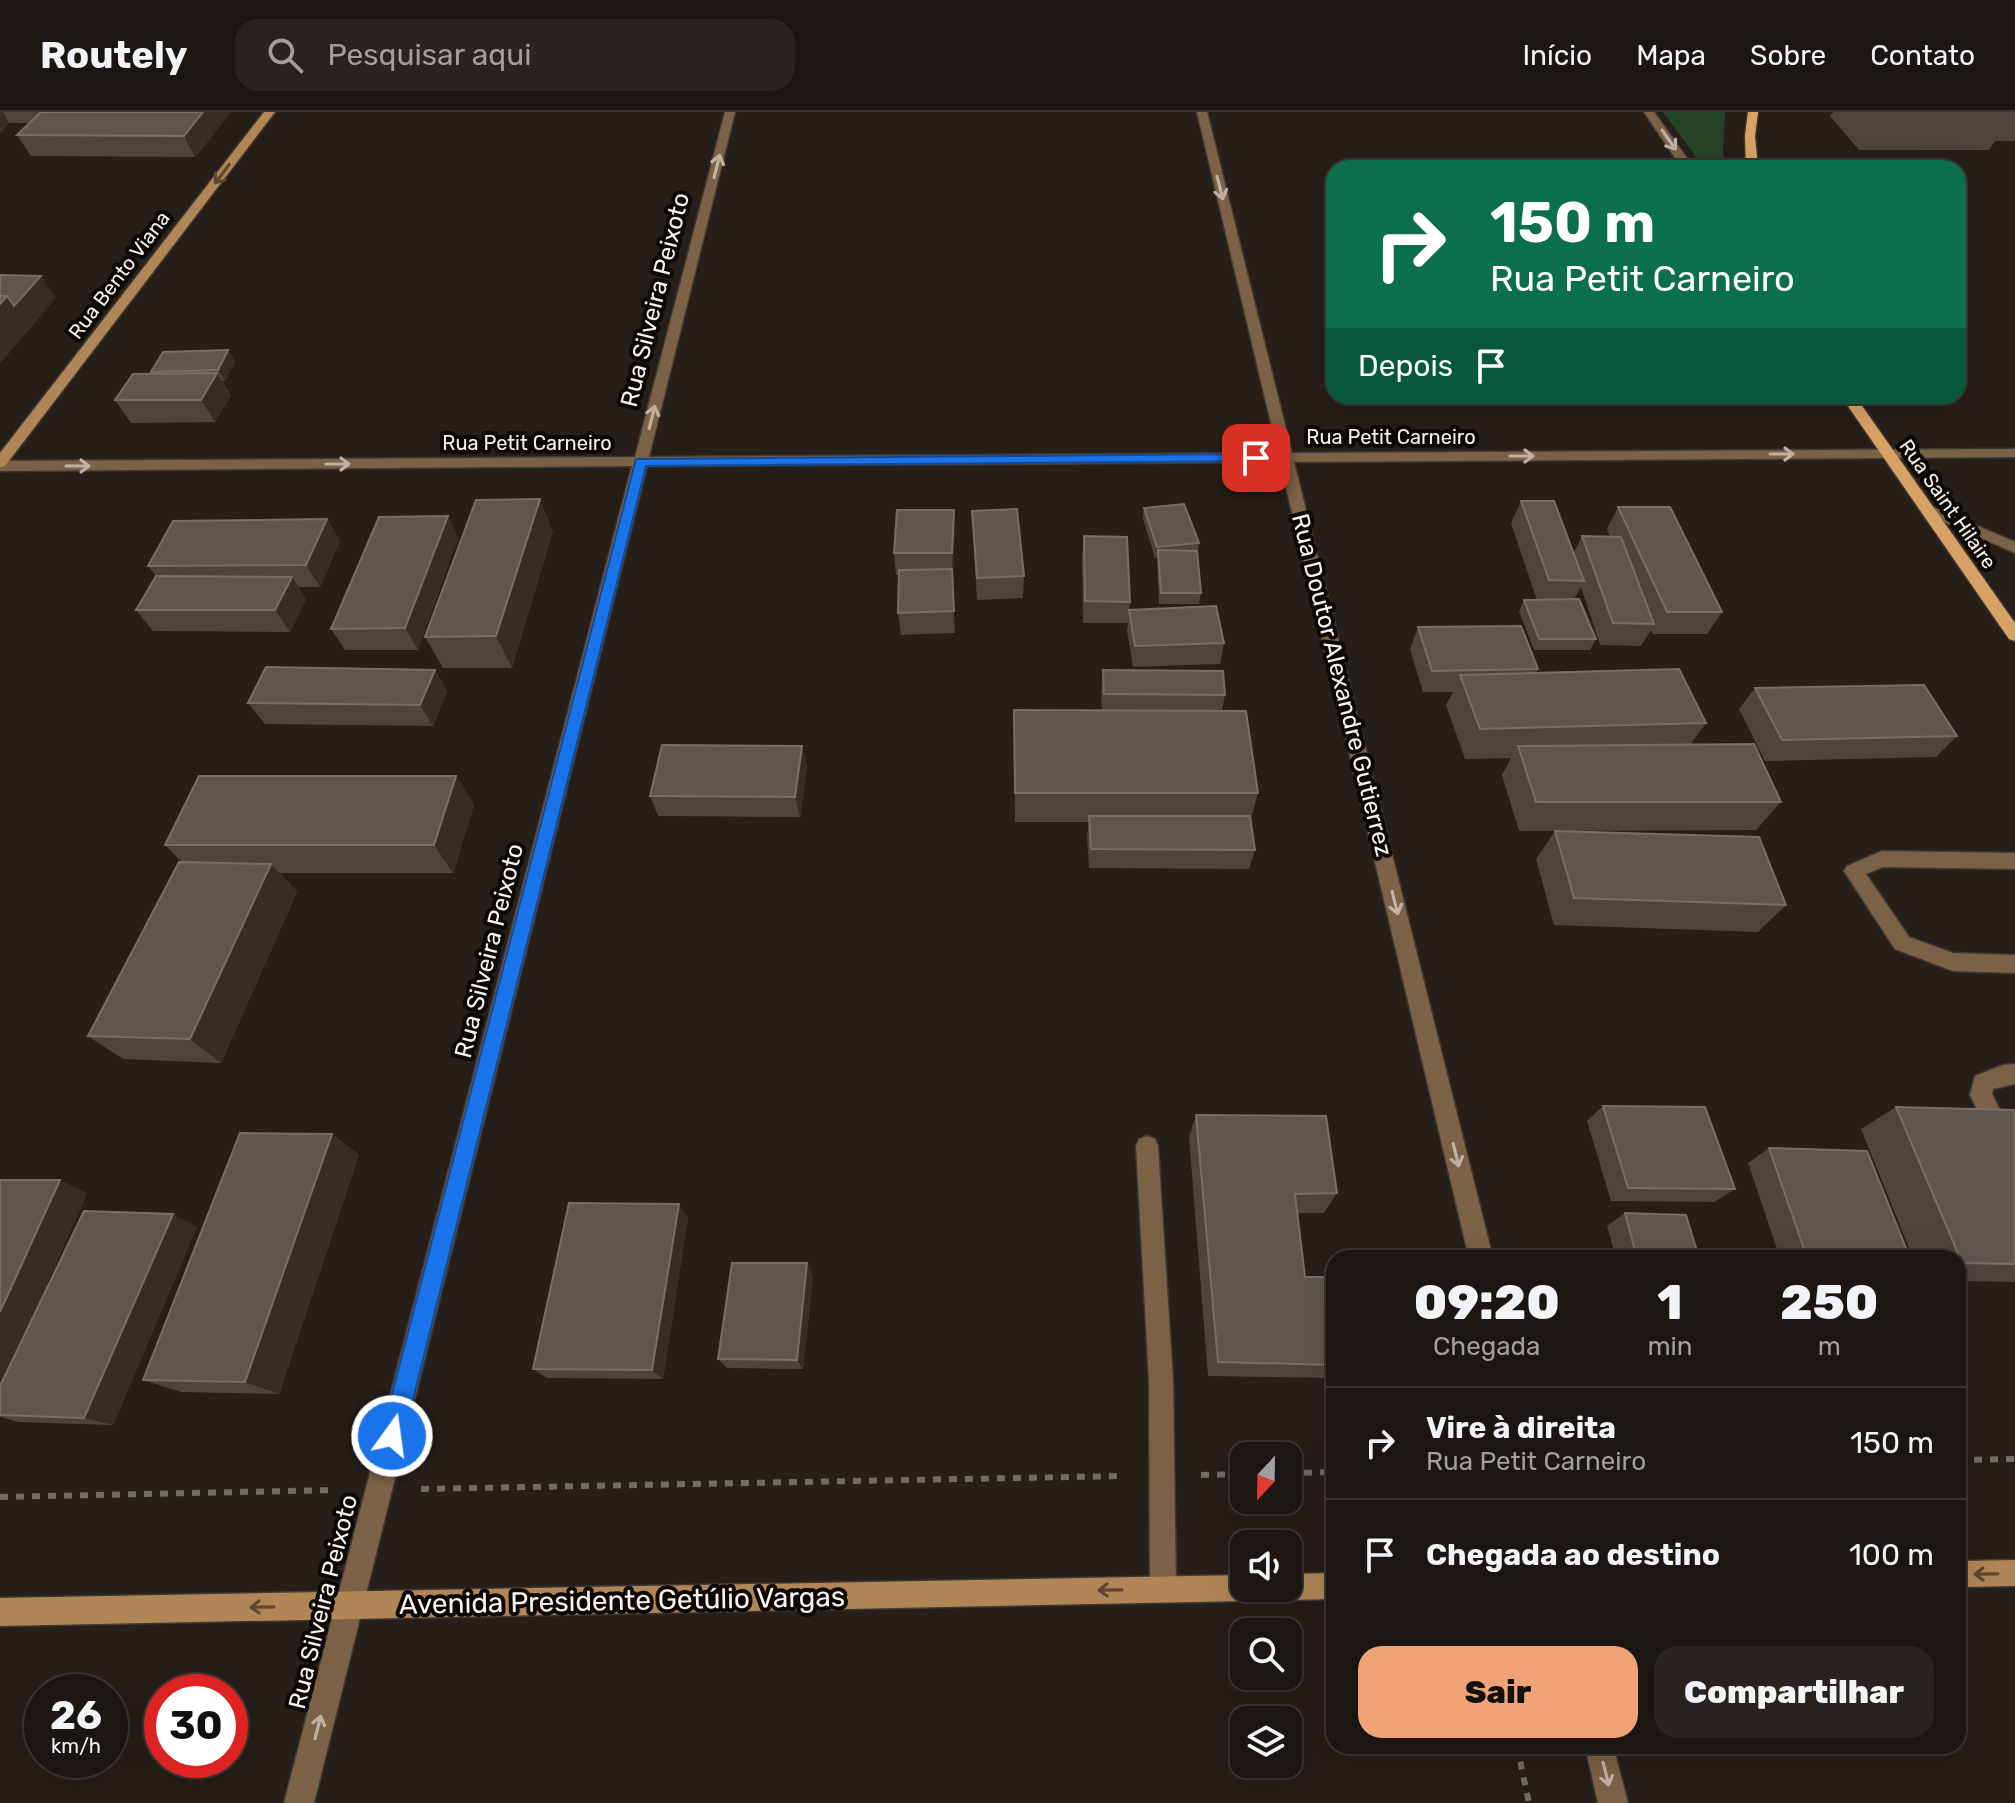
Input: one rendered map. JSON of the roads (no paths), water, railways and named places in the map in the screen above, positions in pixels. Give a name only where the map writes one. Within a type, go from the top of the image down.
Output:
[{"type":"main road","name":"Rua Bento Viana","points":[[0,465],[270,112]]},
{"type":"main road","points":[[1752,160],[1753,112]]},
{"type":"main road","name":"Rua Saint Hilaire","points":[[1854,404],[2015,635]]},
{"type":"main road","points":[[1966,1574],[2015,1573]]},
{"type":"main road","points":[[1302,1587],[1326,1586]]},
{"type":"main road","name":"Avenida Presidente Getúlio Vargas","points":[[0,1612],[1230,1588]]},
{"type":"street","name":"Rua Silveira Peixoto","points":[[299,1803],[730,112]]},
{"type":"street","name":"Rua Doutor Alexandre Gutierrez","points":[[1202,112],[1479,1250]]},
{"type":"street","points":[[1649,112],[1682,160]]},
{"type":"street","name":"Rua Petit Carneiro","points":[[0,465],[2015,453]]},
{"type":"street","points":[[1926,509],[2015,548]]},
{"type":"street","points":[[2015,861],[1882,859],[1854,871],[1902,943],[1953,962],[2015,964]]},
{"type":"street","points":[[2015,1074],[1983,1083],[1981,1095],[2015,1163]]},
{"type":"street","points":[[1147,1146],[1161,1381],[1163,1589]]},
{"type":"street","points":[[1601,1754],[1613,1803]]}]
